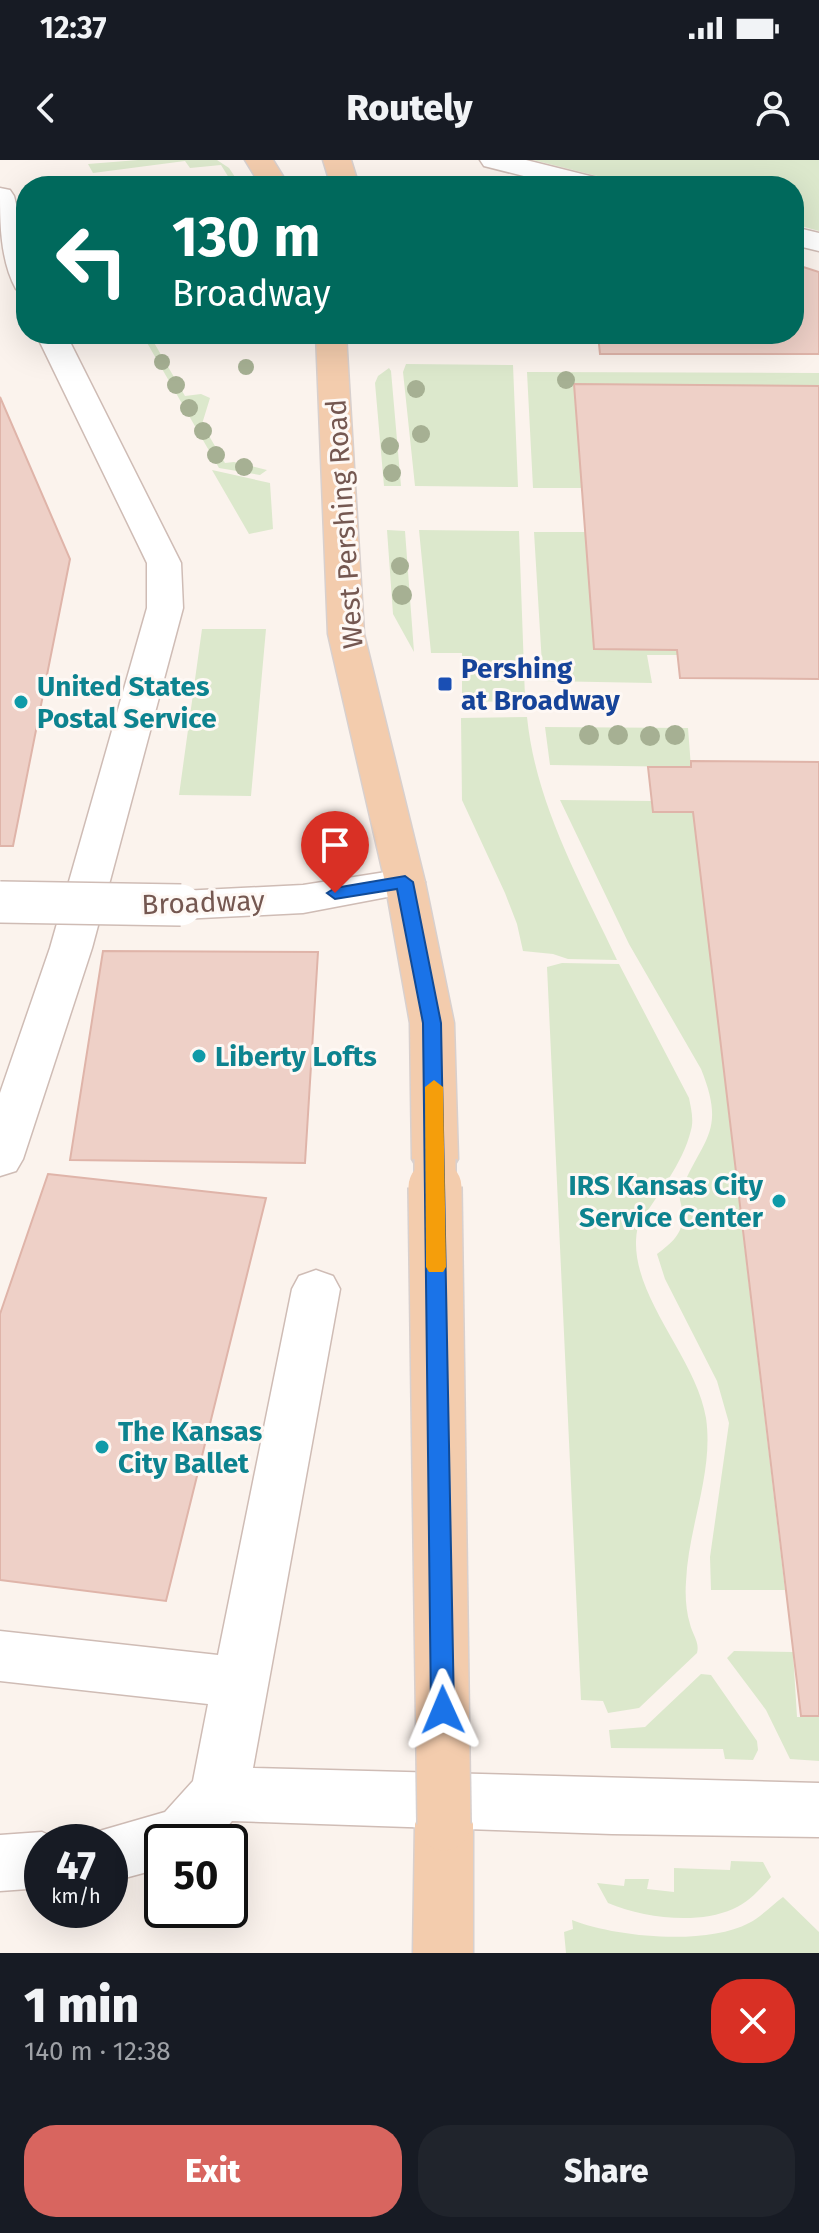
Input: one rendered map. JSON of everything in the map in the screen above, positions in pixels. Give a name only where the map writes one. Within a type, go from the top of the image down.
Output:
[{"type":"main road","name":"West Pershing Road","points":[[332,344],[346,634],[405,882],[432,1023],[438,1942]]},
{"type":"street","points":[[494,160],[557,176]]},
{"type":"street","points":[[0,196],[6,228],[16,256]]},
{"type":"street","points":[[0,1159],[71,948],[165,608],[164,563],[56,344]]},
{"type":"street","name":"Broadway","points":[[0,902],[181,905],[303,899],[405,882]]},
{"type":"street","points":[[128,1849],[182,1835],[219,1794],[316,1289]]},
{"type":"street","points":[[0,1656],[240,1682]]},
{"type":"street","points":[[219,1794],[612,1807],[819,1810]]},
{"type":"street","points":[[0,1863],[24,1861]]},
{"type":"green space","points":[[138,160],[217,160],[234,176],[228,176],[221,165],[190,168],[185,161],[93,173],[88,164]]},
{"type":"green space","points":[[533,160],[819,160],[819,231],[804,227],[804,176],[597,176]]},
{"type":"green space","points":[[148,344],[155,344],[185,396],[201,394],[210,398],[202,424],[225,463],[234,462],[267,470],[260,475],[219,468]]},
{"type":"green space","points":[[406,364],[513,365],[518,487],[415,486],[403,372]]},
{"type":"green space","points":[[389,368],[401,486],[384,486],[375,383],[378,376]]},
{"type":"green space","points":[[527,372],[819,373],[819,386],[575,384],[583,488],[533,488]]},
{"type":"green space","points":[[212,470],[270,483],[273,529],[249,534]]},
{"type":"green space","points":[[387,530],[405,531],[414,652],[393,614]]},
{"type":"green space","points":[[419,530],[519,531],[525,698],[518,698],[515,702],[462,701],[462,653],[431,653]]},
{"type":"green space","points":[[534,532],[586,532],[677,650],[678,655],[647,655],[652,683],[543,681]]},
{"type":"green space","points":[[202,629],[266,629],[251,796],[179,795]]},
{"type":"green space","points":[[527,717],[532,749],[550,812],[617,960],[568,959],[523,951],[505,893],[462,800],[461,718]]},
{"type":"green space","points":[[545,727],[688,728],[691,767],[550,765]]},
{"type":"green space","points":[[560,800],[651,801],[653,812],[693,812],[785,1590],[711,1590],[710,1557],[729,1423],[717,1381],[665,1279],[657,1254],[680,1230],[680,1193],[709,1134],[712,1108],[701,1069],[629,944]]},
{"type":"green space","points":[[562,963],[619,964],[689,1098],[692,1118],[682,1155],[638,1226],[636,1250],[650,1298],[689,1370],[706,1418],[707,1459],[691,1541],[686,1587],[688,1614],[698,1649],[639,1708],[608,1713],[603,1701],[581,1700],[547,967]]},
{"type":"green space","points":[[734,1651],[793,1652],[797,1717],[819,1717],[819,1761],[790,1759],[766,1710],[727,1658]]},
{"type":"green space","points":[[701,1674],[711,1675],[757,1741],[758,1750],[753,1760],[725,1759],[723,1749],[611,1748],[609,1730],[645,1727]]},
{"type":"green space","points":[[731,1861],[763,1862],[771,1877],[739,1906],[703,1917],[670,1918],[622,1908],[608,1903],[597,1883],[624,1886],[625,1879],[649,1879],[647,1889],[674,1892],[674,1868],[730,1870]]},
{"type":"green space","points":[[783,1897],[819,1932],[819,1953],[566,1953],[564,1932],[573,1929],[572,1920],[636,1934],[709,1935],[749,1923]]},
{"type":"building","points":[[804,267],[819,272],[819,354],[600,354],[599,344],[804,344]]},
{"type":"building","points":[[574,384],[819,386],[819,679],[680,678],[677,650],[594,649]]},
{"type":"building","name":"United States Postal Service","points":[[0,397],[70,559],[13,846],[0,846]]},
{"type":"building","name":"IRS Kansas City Service Center","points":[[691,761],[819,762],[819,1716],[801,1716],[693,812],[653,812],[648,767],[691,767]]},
{"type":"building","name":"Liberty Lofts","points":[[103,951],[318,952],[305,1163],[70,1160]]},
{"type":"building","name":"The Kansas City Ballet","points":[[48,1174],[266,1198],[166,1601],[0,1580],[0,1314]]},
{"type":"slow traffic","points":[[434,1087],[436,1267]]},
{"type":"place","name":"Pershing at Broadway","points":[[445,684]]},
{"type":"place","name":"United States Postal Service","points":[[21,702]]},
{"type":"place","name":"Liberty Lofts","points":[[199,1056]]},
{"type":"place","name":"IRS Kansas City Service Center","points":[[779,1201]]},
{"type":"place","name":"The Kansas City Ballet","points":[[102,1447]]},
{"type":"route","points":[[335,893],[405,882],[432,1023],[443,1710]]}]
